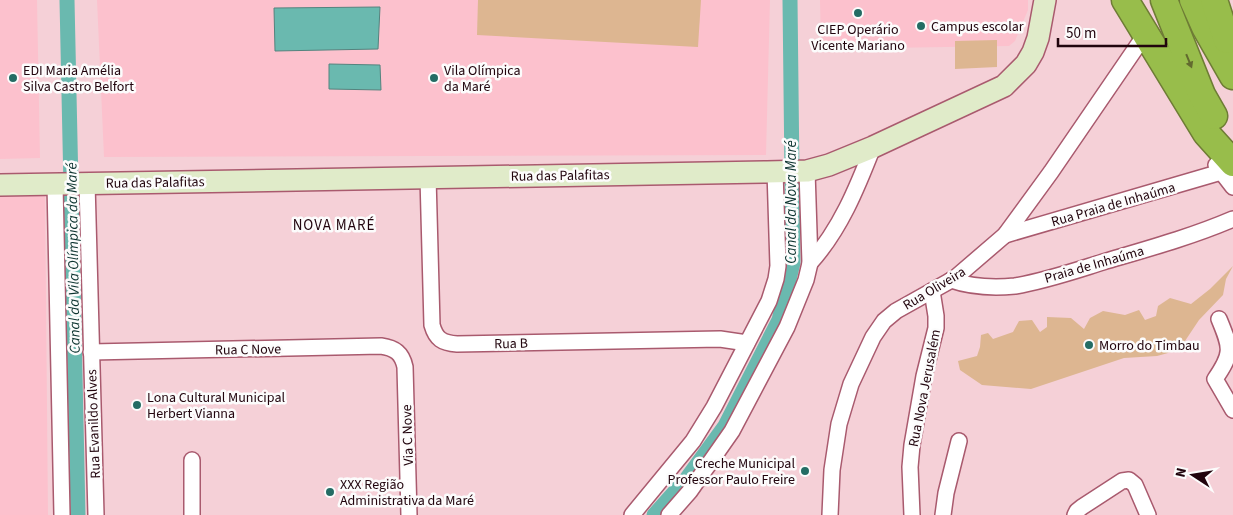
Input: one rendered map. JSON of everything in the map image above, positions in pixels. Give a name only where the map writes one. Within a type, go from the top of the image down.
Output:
[{"type":"highway","points":[[1125,0],[1206,133],[1229,162]]},
{"type":"highway","points":[[1164,0],[1229,162]]},
{"type":"highway","points":[[1193,0],[1205,27],[1233,76]]},
{"type":"highway","points":[[1214,0],[1233,54]]},
{"type":"street","name":"Rua das Palafitas","points":[[0,185],[790,171],[829,165],[993,92],[1010,80],[1026,64],[1033,52],[1038,38],[1045,0]]},
{"type":"street","points":[[1112,0],[1140,42],[1229,162],[1233,187]]},
{"type":"street","name":"Rua Oliveira","points":[[830,515],[832,470],[839,424],[851,384],[873,336],[884,321],[896,311],[951,280],[968,268],[1005,235],[1051,172],[1140,42]]},
{"type":"street","points":[[810,263],[828,242],[841,219],[859,184],[873,147]]},
{"type":"street","name":"Rua Praia de Inhaúma","points":[[1005,235],[1229,162]]},
{"type":"street","points":[[668,515],[690,491],[732,431],[787,327],[806,280],[810,263],[790,171]]},
{"type":"street","points":[[632,515],[693,441],[714,407],[769,302],[776,279],[790,171]]},
{"type":"street","name":"Rua B","points":[[428,177],[432,325],[434,333],[441,341],[457,344],[720,339],[747,343]]},
{"type":"street","points":[[62,515],[69,184]]},
{"type":"street","name":"Rua Evanildo Alves","points":[[69,184],[92,352],[96,515]]},
{"type":"street","name":"Praia de Inhaúma","points":[[951,280],[976,286],[1014,286],[1071,272],[1197,234],[1233,219]]},
{"type":"street","name":"Rua Nova Jerusalém","points":[[912,515],[910,468],[912,445],[924,376],[936,328],[932,291]]},
{"type":"street","points":[[1219,319],[1231,352],[1229,362],[1215,378],[1233,410]]},
{"type":"street","name":"Rua C Nove","points":[[92,352],[381,346],[394,348],[401,356]]},
{"type":"street","name":"Via C Nove","points":[[401,356],[405,367],[409,515]]},
{"type":"street","points":[[943,515],[946,493],[959,441]]},
{"type":"street","points":[[192,460],[192,515]]},
{"type":"street","points":[[1075,515],[1076,511],[1122,481],[1129,480],[1135,486],[1148,515]]},
{"type":"shaded area","points":[[0,0],[37,0],[40,158],[0,159]]},
{"type":"shaded area","name":"Vila Olímpica da Maré","points":[[97,0],[770,0],[766,155],[104,157]]},
{"type":"shaded area","points":[[478,0],[701,0],[698,47],[477,35]]},
{"type":"shaded area","name":"Campus escolar","points":[[820,0],[1028,0],[1028,10],[1015,41],[1009,46],[821,49]]},
{"type":"shaded area","points":[[997,40],[997,67],[955,69],[955,41]]},
{"type":"shaded area","points":[[45,190],[48,515],[0,515],[0,192]]},
{"type":"shaded area","points":[[1233,266],[1226,279],[1223,295],[1199,320],[1183,344],[1173,346],[1168,353],[1157,356],[1124,358],[1031,389],[982,385],[960,370],[958,361],[977,356],[981,335],[988,333],[993,339],[1013,332],[1019,321],[1032,320],[1040,332],[1047,327],[1047,317],[1071,318],[1084,329],[1090,318],[1103,311],[1125,315],[1139,310],[1145,320],[1156,316],[1158,306],[1170,298],[1191,304],[1210,289]]},
{"type":"water","points":[[380,7],[378,49],[275,51],[274,8]]},
{"type":"water","points":[[329,64],[380,65],[381,90],[329,89]]},
{"type":"waterway","name":"Canal da Vila Olímpica da Maré","points":[[67,0],[78,515]]},
{"type":"waterway","name":"Canal da Nova Maré","points":[[654,515],[687,478],[725,426],[779,320],[793,263],[790,0]]},
{"type":"place","name":"CIEP Operário Vicente Mariano","points":[[858,13]]},
{"type":"place","name":"Campus escolar","points":[[921,26]]},
{"type":"place","name":"EDI Maria Amélia Silva Castro Belfort","points":[[13,78]]},
{"type":"place","name":"Vila Olímpica da Maré","points":[[434,78]]},
{"type":"place","name":"Morro do Timbau","points":[[1089,345]]},
{"type":"place","name":"Lona Cultural Municipal Herbert Vianna","points":[[137,405]]},
{"type":"place","name":"Creche Municipal Professor Paulo Freire","points":[[805,471]]},
{"type":"place","name":"XXX Região Administrativa da Maré","points":[[330,492]]},
{"type":"district","name":"NOVA MARÉ","points":[[334,225]]}]
